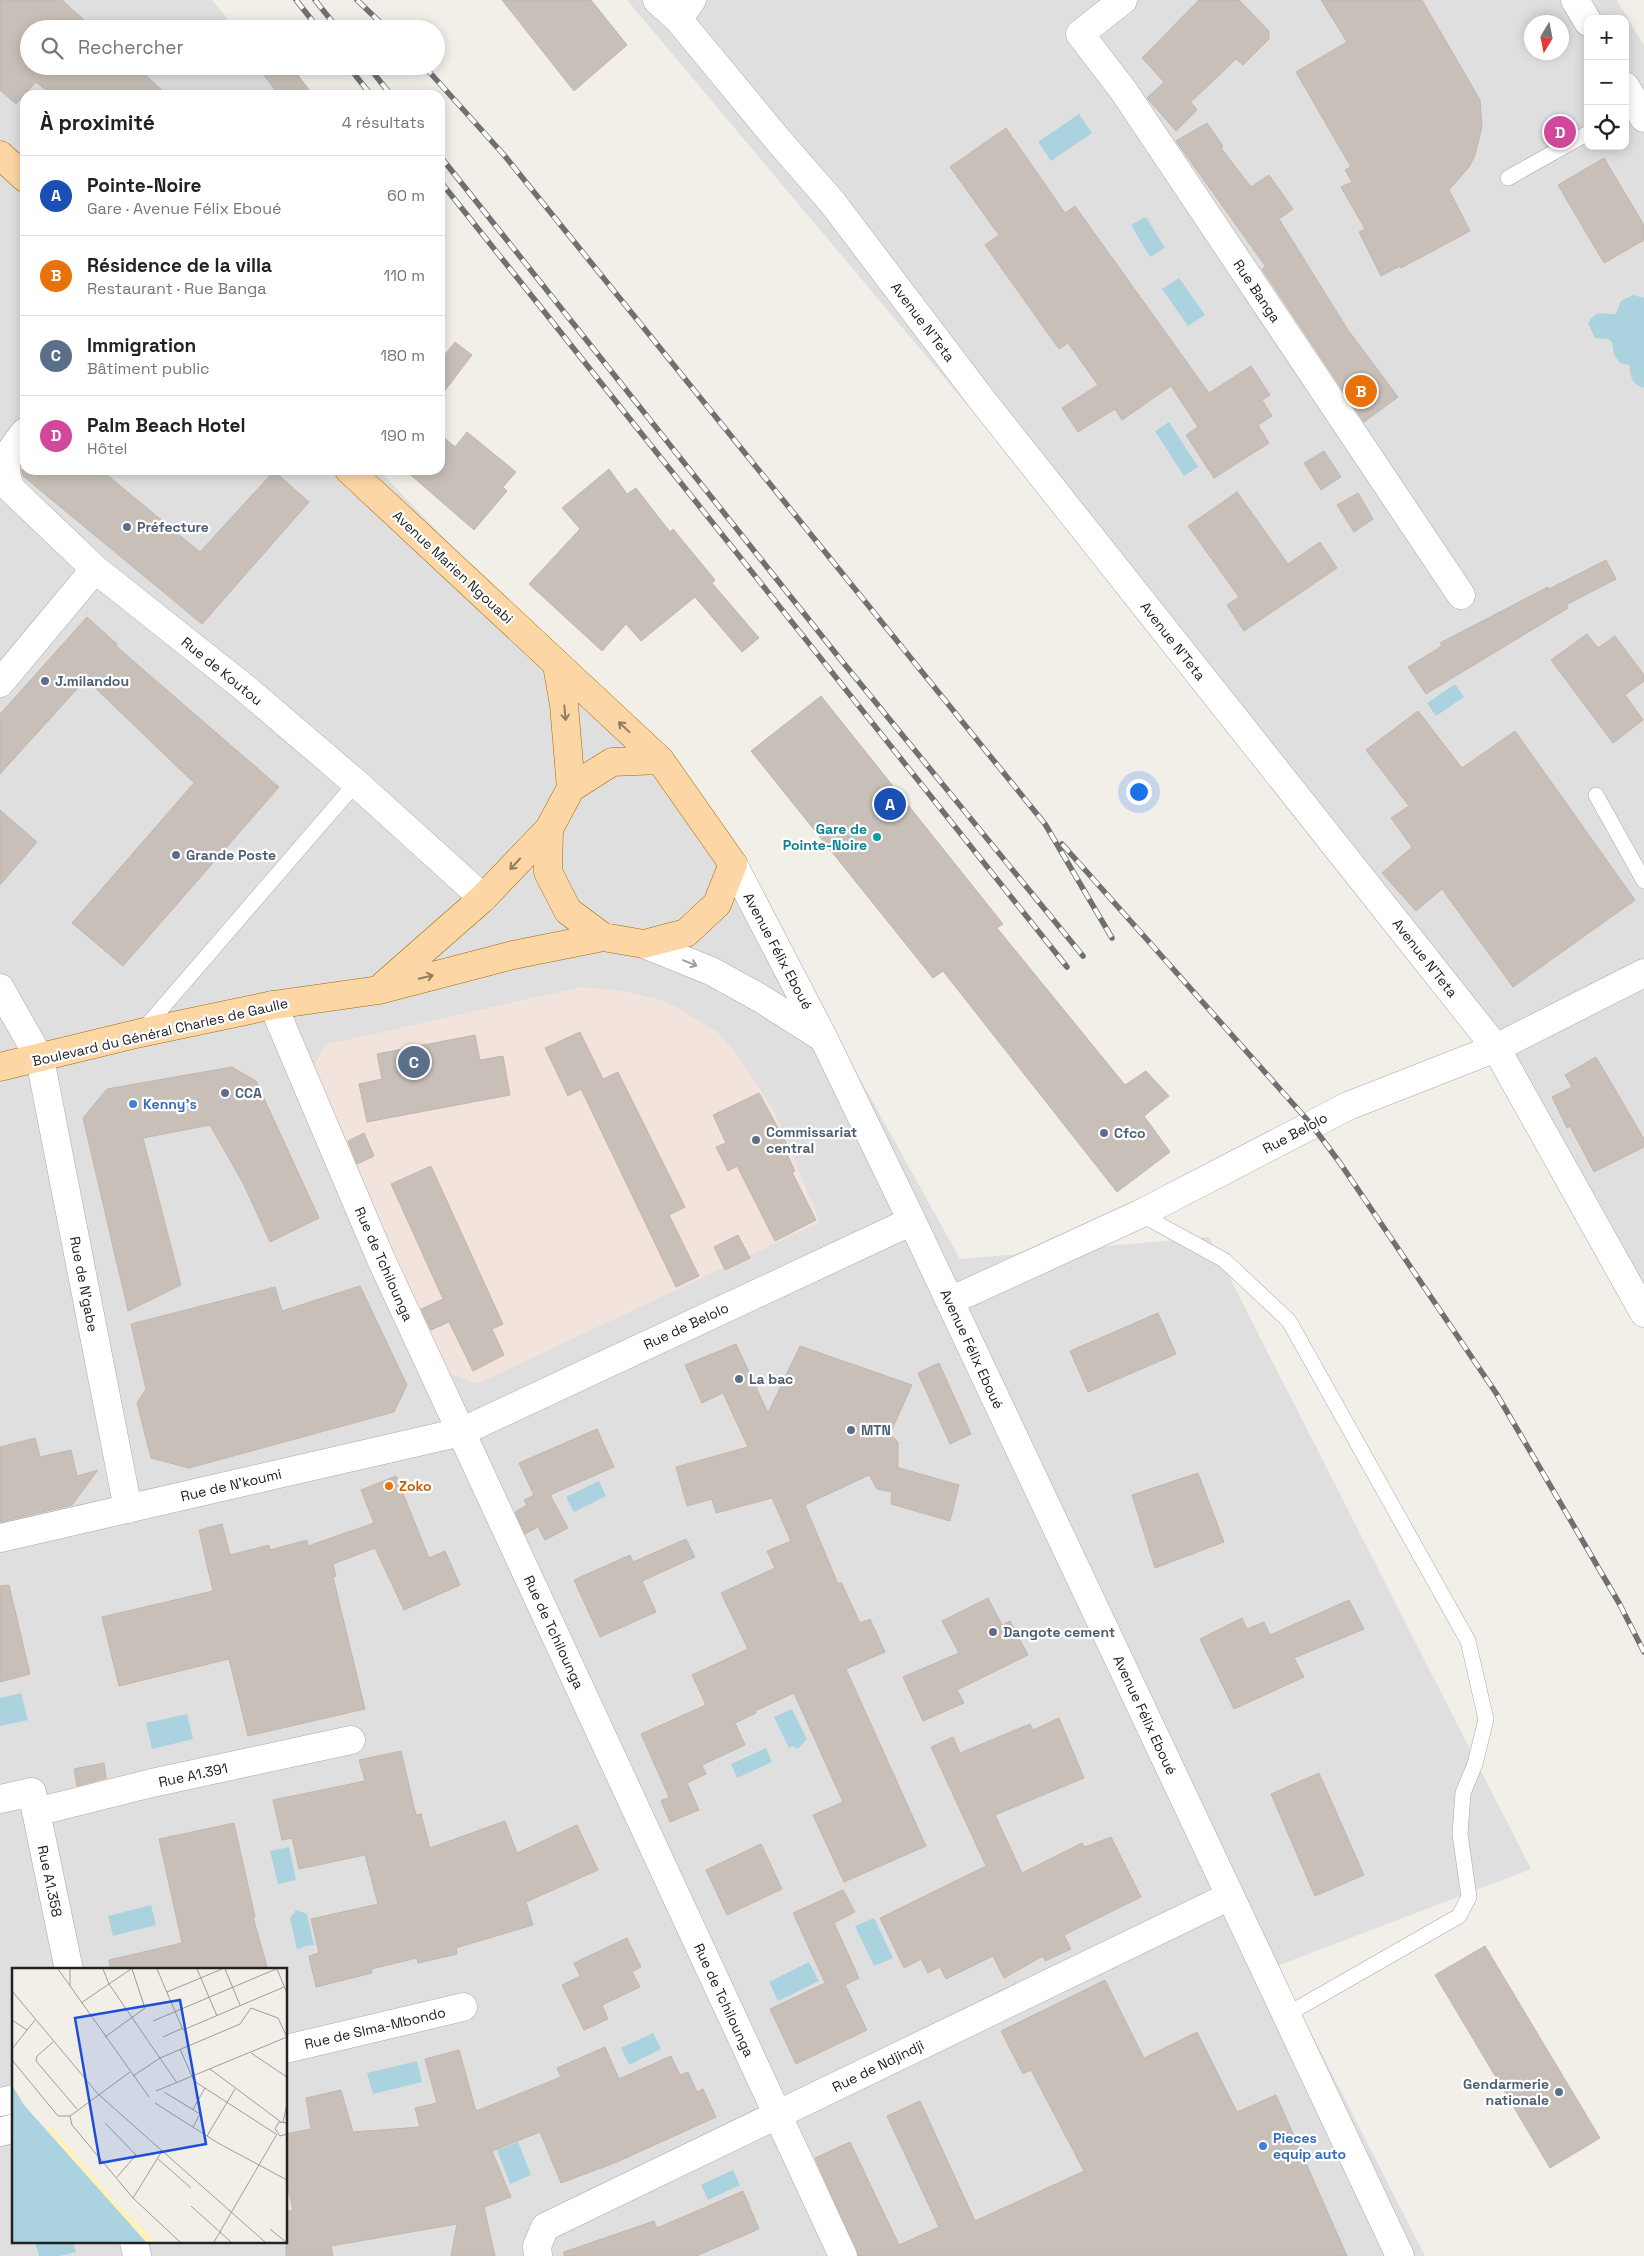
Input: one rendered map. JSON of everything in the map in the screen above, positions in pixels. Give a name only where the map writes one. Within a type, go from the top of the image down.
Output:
[{"type":"main road","points":[[0,155],[20,173]]},
{"type":"main road","name":"Avenue Marien Ngouabi","points":[[354,475],[660,760],[733,864]]},
{"type":"main road","points":[[557,665],[564,705],[571,788]]},
{"type":"main road","points":[[379,990],[483,898],[549,829],[571,788],[612,762],[660,760]]},
{"type":"main road","points":[[549,829],[548,872],[568,911],[603,937],[644,944],[686,933],[718,904],[733,864]]},
{"type":"main road","name":"Boulevard du Général Charles de Gaulle","points":[[0,1067],[140,1033],[273,1005],[379,990],[513,955],[603,937]]},
{"type":"street","name":"Avenue N'Teta","points":[[657,0],[685,9],[778,140],[832,202],[982,400],[1496,1048],[1644,1313]]},
{"type":"street","name":"Rue Banga","points":[[1123,0],[1080,34],[1123,90],[1461,596]]},
{"type":"street","points":[[1575,0],[1584,15]]},
{"type":"street","name":"Rue de Koutou","points":[[20,438],[5,456],[2,468],[5,481],[11,489],[95,569],[246,689],[356,783],[483,898]]},
{"type":"street","points":[[0,683],[95,569]]},
{"type":"street","name":"Avenue Félix Eboué","points":[[733,864],[824,1039],[912,1221],[1400,2256]]},
{"type":"street","name":"Avenue Félix Eboué","points":[[644,944],[711,971],[760,998],[824,1039]]},
{"type":"street","name":"Rue Belolo","points":[[950,1301],[1140,1214],[1341,1110],[1496,1048],[1644,973]]},
{"type":"street","name":"Rue de N'gabe","points":[[0,988],[40,1058],[128,1509]]},
{"type":"street","name":"Rue de Tchilounga","points":[[273,1005],[380,1257],[842,2256]]},
{"type":"street","name":"Rue de Belolo","points":[[461,1432],[912,1221]]},
{"type":"street","name":"Rue de N'koumi","points":[[0,1538],[461,1432]]},
{"type":"street","name":"Rue A1.391","points":[[0,1799],[34,1802],[152,1783],[350,1740]]},
{"type":"street","name":"Rue A1.358","points":[[34,1802],[69,1968]]},
{"type":"street","name":"Rue de Ndjindji","points":[[538,2251],[545,2227],[1230,1896]]},
{"type":"street","name":"Rue de SIma-Mbondo","points":[[288,2049],[463,2007]]},
{"type":"lane","points":[[1508,178],[1584,135]]},
{"type":"lane","points":[[140,1033],[356,783]]},
{"type":"lane","points":[[1596,794],[1644,881]]},
{"type":"lane","points":[[1140,1214],[1224,1260],[1289,1322],[1468,1641],[1486,1719],[1475,1764],[1463,1793],[1460,1834],[1469,1897],[1459,1916],[1286,2014]]},
{"type":"shaded area","points":[[0,0],[212,0],[229,20],[20,20],[20,75],[275,75],[288,90],[20,90],[20,475],[384,475],[722,830],[960,1259],[1209,1237],[1531,1869],[1277,1966],[1425,2256],[0,2256]]},
{"type":"shaded area","points":[[627,0],[1617,0],[1626,15],[1584,15],[1584,150],[1629,150],[1629,20],[1644,46],[1644,1314],[1476,1011]]},
{"type":"shaded area","name":"Commissariat central","points":[[581,987],[625,991],[663,1001],[680,1009],[717,1032],[734,1050],[774,1111],[820,1222],[477,1384],[448,1373],[310,1074],[325,1045]]},
{"type":"water","points":[[1079,114],[1092,133],[1051,161],[1038,142]]},
{"type":"water","points":[[1146,217],[1165,248],[1150,257],[1131,225]]},
{"type":"water","points":[[1179,278],[1205,315],[1188,326],[1162,289]]},
{"type":"water","points":[[1633,295],[1644,298],[1644,388],[1632,380],[1630,365],[1620,363],[1614,355],[1612,342],[1608,339],[1595,338],[1588,323],[1594,315],[1601,313],[1616,314],[1621,301]]},
{"type":"water","points":[[1169,422],[1198,467],[1184,476],[1155,431]]},
{"type":"water","points":[[1455,684],[1464,697],[1436,716],[1427,703]]},
{"type":"water","points":[[599,1481],[606,1496],[574,1512],[566,1497]]},
{"type":"water","points":[[21,1693],[28,1720],[0,1726],[0,1698]]},
{"type":"water","points":[[792,1709],[807,1739],[798,1749],[793,1746],[789,1748],[774,1717]]},
{"type":"water","points":[[187,1714],[193,1739],[152,1749],[146,1723]]},
{"type":"water","points":[[766,1748],[772,1762],[737,1778],[731,1764]]},
{"type":"water","points":[[289,1847],[296,1880],[278,1884],[270,1851]]},
{"type":"water","points":[[151,1905],[156,1925],[113,1936],[108,1916]]},
{"type":"water","points":[[296,1910],[307,1914],[314,1945],[305,1946],[297,1950],[290,1918]]},
{"type":"water","points":[[874,1918],[893,1958],[874,1966],[855,1926]]},
{"type":"water","points":[[809,1962],[819,1981],[778,2001],[769,1982]]},
{"type":"water","points":[[653,2033],[661,2049],[629,2065],[621,2048]]},
{"type":"water","points":[[417,2061],[422,2082],[373,2094],[367,2073]]},
{"type":"water","points":[[518,2142],[531,2175],[510,2184],[497,2150]]},
{"type":"water","points":[[733,2170],[740,2185],[708,2200],[701,2185]]},
{"type":"water","points":[[36,2244],[74,2244],[76,2252],[60,2256],[39,2256]]},
{"type":"building","points":[[0,0],[62,0],[84,20],[20,20],[20,75],[146,75],[162,90],[46,90],[36,82],[29,90],[20,90],[20,100],[16,104],[0,90]]},
{"type":"building","points":[[502,0],[591,0],[627,45],[574,91]]},
{"type":"building","points":[[1199,0],[1239,0],[1269,31],[1269,39],[1243,65],[1236,59],[1191,102],[1197,110],[1176,131],[1147,98],[1164,82],[1142,58]]},
{"type":"building","points":[[1321,0],[1422,0],[1480,100],[1482,127],[1475,155],[1469,167],[1449,190],[1470,231],[1401,268],[1400,266],[1381,276],[1359,232],[1365,229],[1341,187],[1352,182],[1345,170],[1351,167],[1296,72],[1347,42]]},
{"type":"building","points":[[264,75],[298,75],[309,90],[275,90]]},
{"type":"building","points":[[1207,123],[1223,146],[1221,148],[1251,187],[1269,175],[1293,209],[1279,219],[1348,330],[1398,397],[1364,422],[1262,269],[1266,267],[1176,141]]},
{"type":"building","points":[[1006,128],[1065,213],[1075,206],[1209,393],[1251,366],[1270,395],[1262,400],[1272,416],[1258,425],[1269,443],[1214,478],[1186,435],[1198,427],[1171,386],[1122,420],[1115,409],[1078,432],[1062,408],[1098,385],[1068,343],[1059,349],[985,245],[999,235],[950,167]]},
{"type":"building","points":[[1604,158],[1644,225],[1644,240],[1604,263],[1558,185]]},
{"type":"building","points":[[455,342],[472,355],[445,390],[445,355]]},
{"type":"building","points":[[467,432],[516,472],[503,487],[507,491],[474,530],[411,475],[445,475],[445,438],[455,447]]},
{"type":"building","points":[[1324,451],[1341,477],[1321,490],[1304,463]]},
{"type":"building","points":[[609,469],[627,494],[636,488],[670,532],[673,529],[715,580],[712,583],[759,638],[742,652],[695,597],[641,641],[626,624],[602,651],[529,584],[580,529],[562,508]]},
{"type":"building","name":"Préfecture","points":[[107,475],[200,552],[270,475],[279,475],[309,502],[202,624],[23,476]]},
{"type":"building","points":[[1237,492],[1288,564],[1320,542],[1337,568],[1244,631],[1227,605],[1239,597],[1188,526]]},
{"type":"building","points":[[1358,493],[1373,519],[1354,532],[1337,505]]},
{"type":"building","points":[[1606,560],[1616,579],[1566,605],[1568,608],[1426,694],[1408,667],[1442,646],[1440,643],[1548,587],[1549,589]]},
{"type":"building","name":"Grande Poste","points":[[87,617],[117,644],[116,646],[279,787],[123,966],[72,923],[194,783],[86,679],[0,774],[0,714]]},
{"type":"building","points":[[1587,634],[1598,648],[1615,636],[1644,675],[1644,681],[1625,695],[1643,720],[1613,743],[1551,660]]},
{"type":"building","points":[[821,696],[1003,924],[997,928],[1125,1085],[1146,1071],[1169,1096],[1144,1116],[1170,1152],[1117,1192],[943,971],[933,978],[751,751]]},
{"type":"building","points":[[1418,711],[1462,768],[1515,731],[1635,900],[1513,987],[1442,889],[1416,911],[1382,873],[1412,847],[1391,818],[1409,806],[1366,750]]},
{"type":"building","points":[[0,810],[37,842],[0,885]]},
{"type":"building","points":[[580,1032],[603,1079],[618,1072],[685,1207],[669,1215],[699,1276],[676,1287],[581,1089],[568,1096],[545,1048]]},
{"type":"building","points":[[475,1035],[480,1060],[503,1056],[510,1095],[367,1122],[359,1084],[382,1079],[377,1054]]},
{"type":"building","points":[[1596,1057],[1644,1139],[1644,1147],[1594,1172],[1570,1126],[1567,1128],[1552,1097],[1572,1087],[1565,1075]]},
{"type":"building","points":[[232,1067],[256,1081],[319,1218],[270,1242],[243,1183],[210,1125],[143,1138],[181,1285],[128,1311],[83,1118],[107,1089]]},
{"type":"building","points":[[759,1093],[788,1146],[784,1148],[795,1171],[792,1172],[816,1220],[775,1241],[737,1166],[728,1171],[716,1147],[726,1143],[713,1115]]},
{"type":"building","points":[[364,1133],[374,1156],[357,1164],[348,1141]]},
{"type":"building","points":[[431,1166],[503,1324],[492,1329],[504,1355],[473,1371],[449,1322],[431,1330],[421,1309],[443,1299],[391,1184]]},
{"type":"building","points":[[738,1235],[750,1258],[725,1270],[714,1247]]},
{"type":"building","points":[[360,1286],[407,1385],[394,1412],[189,1468],[151,1458],[137,1403],[146,1389],[131,1324],[275,1287],[282,1311]]},
{"type":"building","points":[[1158,1313],[1176,1354],[1088,1392],[1070,1351]]},
{"type":"building","points":[[736,1344],[768,1413],[800,1346],[912,1385],[890,1434],[898,1442],[898,1466],[896,1467],[959,1485],[950,1521],[891,1504],[892,1492],[877,1489],[869,1475],[805,1505],[838,1584],[841,1582],[860,1623],[870,1619],[885,1652],[846,1669],[926,1846],[844,1882],[813,1815],[843,1802],[794,1693],[755,1711],[756,1713],[735,1723],[745,1745],[702,1765],[706,1774],[687,1783],[699,1810],[670,1822],[661,1801],[669,1797],[641,1734],[706,1705],[692,1675],[748,1649],[721,1593],[775,1568],[767,1551],[791,1541],[772,1498],[716,1513],[712,1499],[687,1506],[676,1467],[748,1447],[723,1393],[702,1403],[685,1365]]},
{"type":"building","points":[[939,1363],[971,1434],[950,1444],[918,1373]]},
{"type":"building","points":[[597,1429],[614,1467],[550,1495],[568,1528],[545,1540],[538,1527],[525,1534],[515,1512],[527,1505],[524,1500],[534,1495],[519,1463]]},
{"type":"building","points":[[35,1438],[40,1457],[71,1450],[77,1476],[98,1470],[72,1505],[0,1522],[0,1447]]},
{"type":"building","points":[[1198,1473],[1224,1542],[1155,1568],[1132,1495]]},
{"type":"building","points":[[396,1476],[429,1558],[445,1551],[460,1585],[404,1610],[375,1548],[333,1564],[336,1576],[333,1577],[365,1709],[248,1736],[229,1659],[119,1686],[102,1617],[213,1591],[199,1530],[222,1524],[230,1555],[269,1545],[270,1550],[307,1540],[308,1546],[374,1523],[361,1490]]},
{"type":"building","points":[[686,1539],[695,1557],[642,1581],[656,1612],[600,1637],[574,1580],[630,1555],[633,1562]]},
{"type":"building","points":[[9,1585],[30,1674],[0,1682],[0,1586]]},
{"type":"building","points":[[988,1598],[1002,1625],[1010,1621],[1028,1655],[957,1690],[964,1703],[923,1721],[903,1677],[959,1653],[942,1621]]},
{"type":"building","points":[[1349,1600],[1364,1629],[1294,1658],[1304,1677],[1234,1709],[1200,1639],[1242,1618],[1247,1629],[1264,1622],[1270,1635]]},
{"type":"building","points":[[1059,1718],[1084,1778],[995,1815],[1022,1873],[1082,1843],[1085,1847],[1111,1837],[1141,1897],[1064,1935],[1071,1949],[1045,1961],[1043,1956],[1004,1978],[993,1956],[946,1979],[940,1967],[928,1973],[921,1959],[904,1968],[880,1918],[986,1866],[931,1747],[953,1737],[960,1753],[1030,1724],[1033,1730]]},
{"type":"building","points":[[401,1751],[416,1815],[421,1814],[430,1848],[505,1821],[517,1853],[577,1825],[598,1870],[526,1902],[533,1925],[456,1948],[457,1954],[418,1963],[417,1958],[371,1969],[372,1973],[316,1987],[309,1956],[319,1953],[311,1919],[378,1904],[365,1855],[299,1869],[292,1838],[282,1840],[273,1800],[365,1781],[359,1760]]},
{"type":"building","points":[[104,1763],[106,1778],[77,1786],[74,1769]]},
{"type":"building","points":[[1319,1773],[1364,1875],[1315,1896],[1271,1794]]},
{"type":"building","points":[[234,1823],[255,1917],[253,1917],[267,1968],[110,1968],[109,1960],[182,1943],[159,1839]]},
{"type":"building","points":[[761,1844],[782,1889],[727,1915],[706,1870]]},
{"type":"building","points":[[843,1890],[855,1912],[834,1923],[859,1978],[845,1985],[867,2030],[796,2064],[770,2009],[825,1983],[793,1913]]},
{"type":"building","points":[[627,1938],[641,1967],[632,1972],[640,1987],[602,2005],[608,2019],[584,2030],[562,1985],[580,1976],[574,1963]]},
{"type":"building","points":[[1485,1946],[1600,2138],[1550,2168],[1435,1975]]},
{"type":"building","points":[[1105,1980],[1144,2058],[1197,2032],[1237,2112],[1276,2095],[1347,2256],[858,2256],[815,2158],[850,2142],[899,2245],[939,2227],[887,2116],[920,2101],[975,2221],[1084,2171],[1031,2070],[1023,2074],[1001,2031]]},
{"type":"building","points":[[605,2047],[619,2079],[671,2056],[680,2075],[688,2072],[697,2092],[703,2089],[716,2117],[617,2162],[561,2183],[540,2132],[492,2151],[511,2197],[484,2207],[495,2256],[451,2256],[457,2224],[331,2246],[333,2256],[286,2256],[288,2211],[293,2210],[288,2189],[288,2134],[311,2129],[306,2098],[341,2090],[353,2132],[420,2127],[415,2108],[437,2103],[425,2059],[459,2050],[476,2111],[561,2077],[557,2068]]},
{"type":"building","points":[[743,2191],[759,2229],[696,2256],[564,2256],[564,2252],[654,2221],[657,2228]]},
{"type":"railway","points":[[296,0],[312,20]]},
{"type":"railway","points":[[315,0],[331,20]]},
{"type":"railway","points":[[357,0],[378,20]]},
{"type":"railway","points":[[355,75],[367,90]]},
{"type":"railway","points":[[375,75],[387,90]]},
{"type":"railway","points":[[432,75],[504,155],[1045,824],[1112,938]]},
{"type":"railway","points":[[445,162],[841,660],[1083,956]]},
{"type":"railway","points":[[445,187],[1067,967]]},
{"type":"railway","points":[[1062,844],[1311,1124],[1340,1163],[1496,1393],[1619,1603],[1644,1652]]},
{"type":"place","name":"Palm Beach Hotel","points":[[1560,132]]},
{"type":"place","name":"Résidence de la villa","points":[[1361,391]]},
{"type":"place","name":"Préfecture","points":[[127,527]]},
{"type":"place","name":"J.milandou","points":[[45,681]]},
{"type":"place","name":"Pointe-Noire","points":[[890,804]]},
{"type":"place","name":"Gare de Pointe-Noire","points":[[877,837]]},
{"type":"place","name":"Grande Poste","points":[[176,855]]},
{"type":"place","name":"Immigration","points":[[414,1062]]},
{"type":"place","name":"CCA","points":[[225,1093]]},
{"type":"place","name":"Kenny's","points":[[133,1104]]},
{"type":"place","name":"Cfco","points":[[1104,1133]]},
{"type":"place","name":"Commissariat central","points":[[756,1140]]},
{"type":"place","name":"La bac","points":[[739,1379]]},
{"type":"place","name":"MTN","points":[[851,1430]]},
{"type":"place","name":"Zoko","points":[[389,1486]]},
{"type":"place","name":"Dangote cement","points":[[993,1632]]},
{"type":"place","name":"Gendarmerie nationale","points":[[1559,2092]]},
{"type":"place","name":"Pieces equip auto","points":[[1263,2146]]}]
